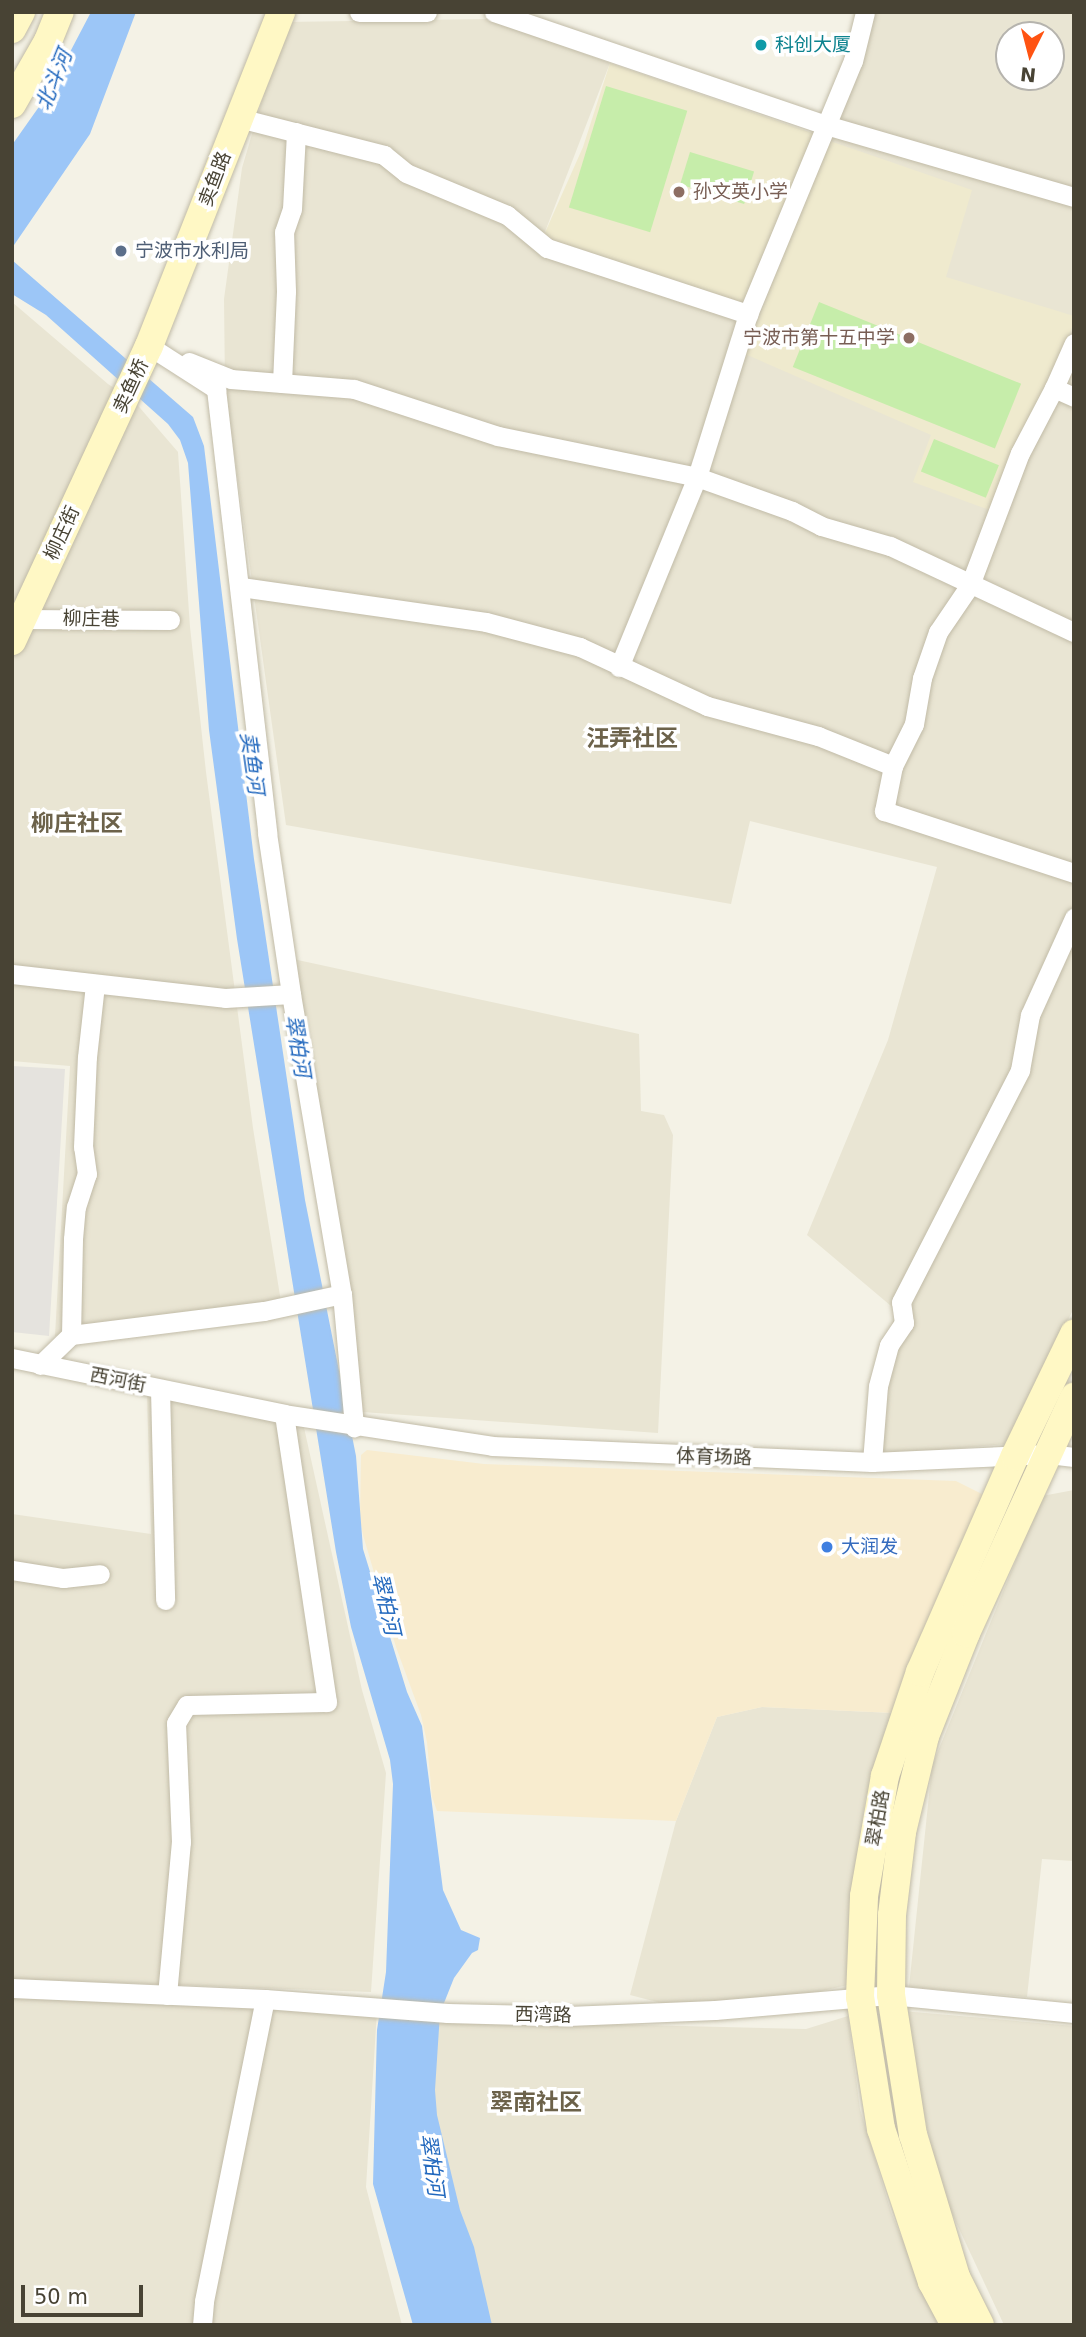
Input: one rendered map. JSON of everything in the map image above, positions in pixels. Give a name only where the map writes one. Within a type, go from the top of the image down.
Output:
[{"type":"main road","points":[[12,29],[21,12]]},
{"type":"main road","points":[[12,104],[48,41],[60,12]]},
{"type":"main road","name":"卖鱼路","points":[[149,346],[281,12]]},
{"type":"main road","name":"卖鱼桥","points":[[112,426],[149,346]]},
{"type":"main road","name":"柳庄街","points":[[16,625],[112,426]]},
{"type":"main road","name":"翠柏路","points":[[955,2325],[932,2282],[881,2129],[860,1997],[864,1896],[885,1776],[920,1672],[1015,1456],[1074,1334]]},
{"type":"main road","name":"翠柏路","points":[[980,2325],[957,2277],[926,2188],[912,2135],[891,1995],[892,1915],[902,1832],[925,1736],[966,1633],[1061,1455],[1074,1397]]},
{"type":"street","points":[[359,12],[426,12]]},
{"type":"street","points":[[494,12],[826,125],[1074,197]]},
{"type":"street","points":[[619,667],[697,477],[748,314],[853,61],[865,12]]},
{"type":"street","points":[[239,118],[384,155],[406,173],[507,215],[547,248],[748,314]]},
{"type":"street","points":[[282,383],[286,291],[284,232],[292,209],[296,132]]},
{"type":"street","points":[[1074,343],[1020,453],[970,585],[939,632],[922,678],[914,724],[892,766],[884,811],[1074,873]]},
{"type":"street","points":[[149,346],[231,379],[354,389],[498,436],[697,477],[792,511],[821,526],[890,546],[1074,632]]},
{"type":"street","points":[[149,346],[216,389],[287,994],[355,1427]]},
{"type":"street","points":[[1054,388],[1074,397]]},
{"type":"street","points":[[241,587],[486,622],[580,648],[707,706],[818,736],[892,766]]},
{"type":"street","name":"柳庄巷","points":[[16,625],[170,620]]},
{"type":"street","points":[[872,1462],[878,1386],[889,1345],[904,1324],[901,1302],[1020,1070],[1030,1015],[1074,918]]},
{"type":"street","points":[[12,974],[225,998],[287,994]]},
{"type":"street","points":[[71,1335],[76,1207],[87,1174],[83,1147],[87,1057],[95,984]]},
{"type":"street","points":[[40,1365],[71,1335],[264,1311],[333,1296]]},
{"type":"street","name":"西河街","points":[[12,1358],[284,1414]]},
{"type":"street","points":[[160,1389],[165,1600]]},
{"type":"street","points":[[167,1995],[181,1842],[176,1723],[187,1705],[327,1702],[284,1414]]},
{"type":"street","name":"体育场路","points":[[284,1414],[492,1446],[872,1462],[1061,1455]]},
{"type":"street","points":[[12,1570],[63,1578],[100,1574]]},
{"type":"street","name":"西湾路","points":[[12,1988],[265,1999],[447,2012],[648,2014],[891,1995],[1074,2013]]},
{"type":"street","points":[[202,2325],[204,2301],[265,1999]]},
{"type":"shaded area","points":[[870,12],[1074,12],[1074,1308],[1006,1444],[882,1455],[873,1374],[897,1311],[807,1235],[888,1040],[937,867],[750,821],[731,904],[286,825],[225,388],[224,299],[242,168],[285,22],[488,19],[610,63],[543,237],[746,309]]},
{"type":"shaded area","name":"孙文英小学","points":[[610,63],[818,135],[747,309],[543,237],[583,147]]},
{"type":"shaded area","name":"宁波市第十五中学","points":[[827,140],[972,190],[946,277],[1074,316],[1074,323],[992,511],[913,482],[931,435],[745,354]]},
{"type":"shaded area","points":[[12,302],[108,384],[134,401],[178,452],[190,627],[206,772],[253,1128],[281,1302],[55,1336],[70,1066],[12,1061]]},
{"type":"shaded area","points":[[293,959],[639,1034],[641,1111],[664,1115],[673,1135],[658,1433],[362,1412]]},
{"type":"shaded area","points":[[12,1066],[65,1069],[49,1336],[12,1332]]},
{"type":"shaded area","points":[[147,1395],[303,1423],[362,1690],[386,1773],[371,1992],[12,1979],[12,1514],[151,1534]]},
{"type":"shaded area","points":[[367,1450],[484,1464],[956,1481],[982,1494],[983,1511],[894,1713],[762,1707],[717,1717],[676,1821],[437,1811],[432,1797],[427,1742],[421,1715],[396,1647],[363,1535],[360,1519],[361,1455]]},
{"type":"shaded area","points":[[1074,1490],[1074,1861],[1042,1859],[1027,1997],[909,1987],[932,1766],[1042,1496]]},
{"type":"shaded area","points":[[762,1707],[894,1713],[865,1800],[852,1901],[848,1985],[782,2000],[661,2003],[630,1995],[676,1821],[717,1717]]},
{"type":"shaded area","points":[[12,1994],[377,2011],[366,2187],[402,2325],[12,2325]]},
{"type":"shaded area","points":[[902,2011],[1074,2026],[1074,2325],[1004,2325],[940,2188]]},
{"type":"shaded area","name":"翠南社区","points":[[848,2016],[860,2109],[891,2212],[938,2325],[481,2325],[433,2149],[436,2020],[806,2029]]},
{"type":"green space","points":[[606,86],[687,111],[650,232],[569,207]]},
{"type":"green space","points":[[690,152],[754,172],[744,204],[680,185]]},
{"type":"green space","points":[[819,302],[1021,384],[995,449],[793,367]]},
{"type":"green space","points":[[934,439],[999,465],[986,498],[921,471]]},
{"type":"water","points":[[91,12],[136,12],[90,134],[12,248],[12,145],[48,94]]},
{"type":"water","name":"翠柏河","points":[[12,260],[193,417],[204,446],[254,859],[305,1200],[356,1456],[363,1549],[407,1692],[422,1726],[443,1890],[461,1930],[480,1938],[478,1950],[472,1953],[454,1978],[440,2013],[435,2090],[437,2115],[460,2210],[474,2247],[492,2325],[413,2325],[373,2184],[377,2030],[386,1972],[393,1784],[390,1760],[351,1627],[336,1552],[237,939],[209,730],[188,463],[180,440],[168,424],[46,315],[12,294]]},
{"type":"place","name":"科创大厦","points":[[761,45]]},
{"type":"place","name":"孙文英小学","points":[[679,192]]},
{"type":"place","name":"宁波市水利局","points":[[121,251]]},
{"type":"place","name":"宁波市第十五中学","points":[[909,338]]},
{"type":"place","name":"大润发","points":[[827,1547]]},
{"type":"district","name":"汪弄社区","points":[[632,738]]},
{"type":"district","name":"柳庄社区","points":[[77,823]]},
{"type":"district","name":"翠南社区","points":[[536,2102]]},
{"type":"water label","name":"北斗河","points":[[54,80]]},
{"type":"water label","name":"卖鱼河","points":[[252,763]]}]
